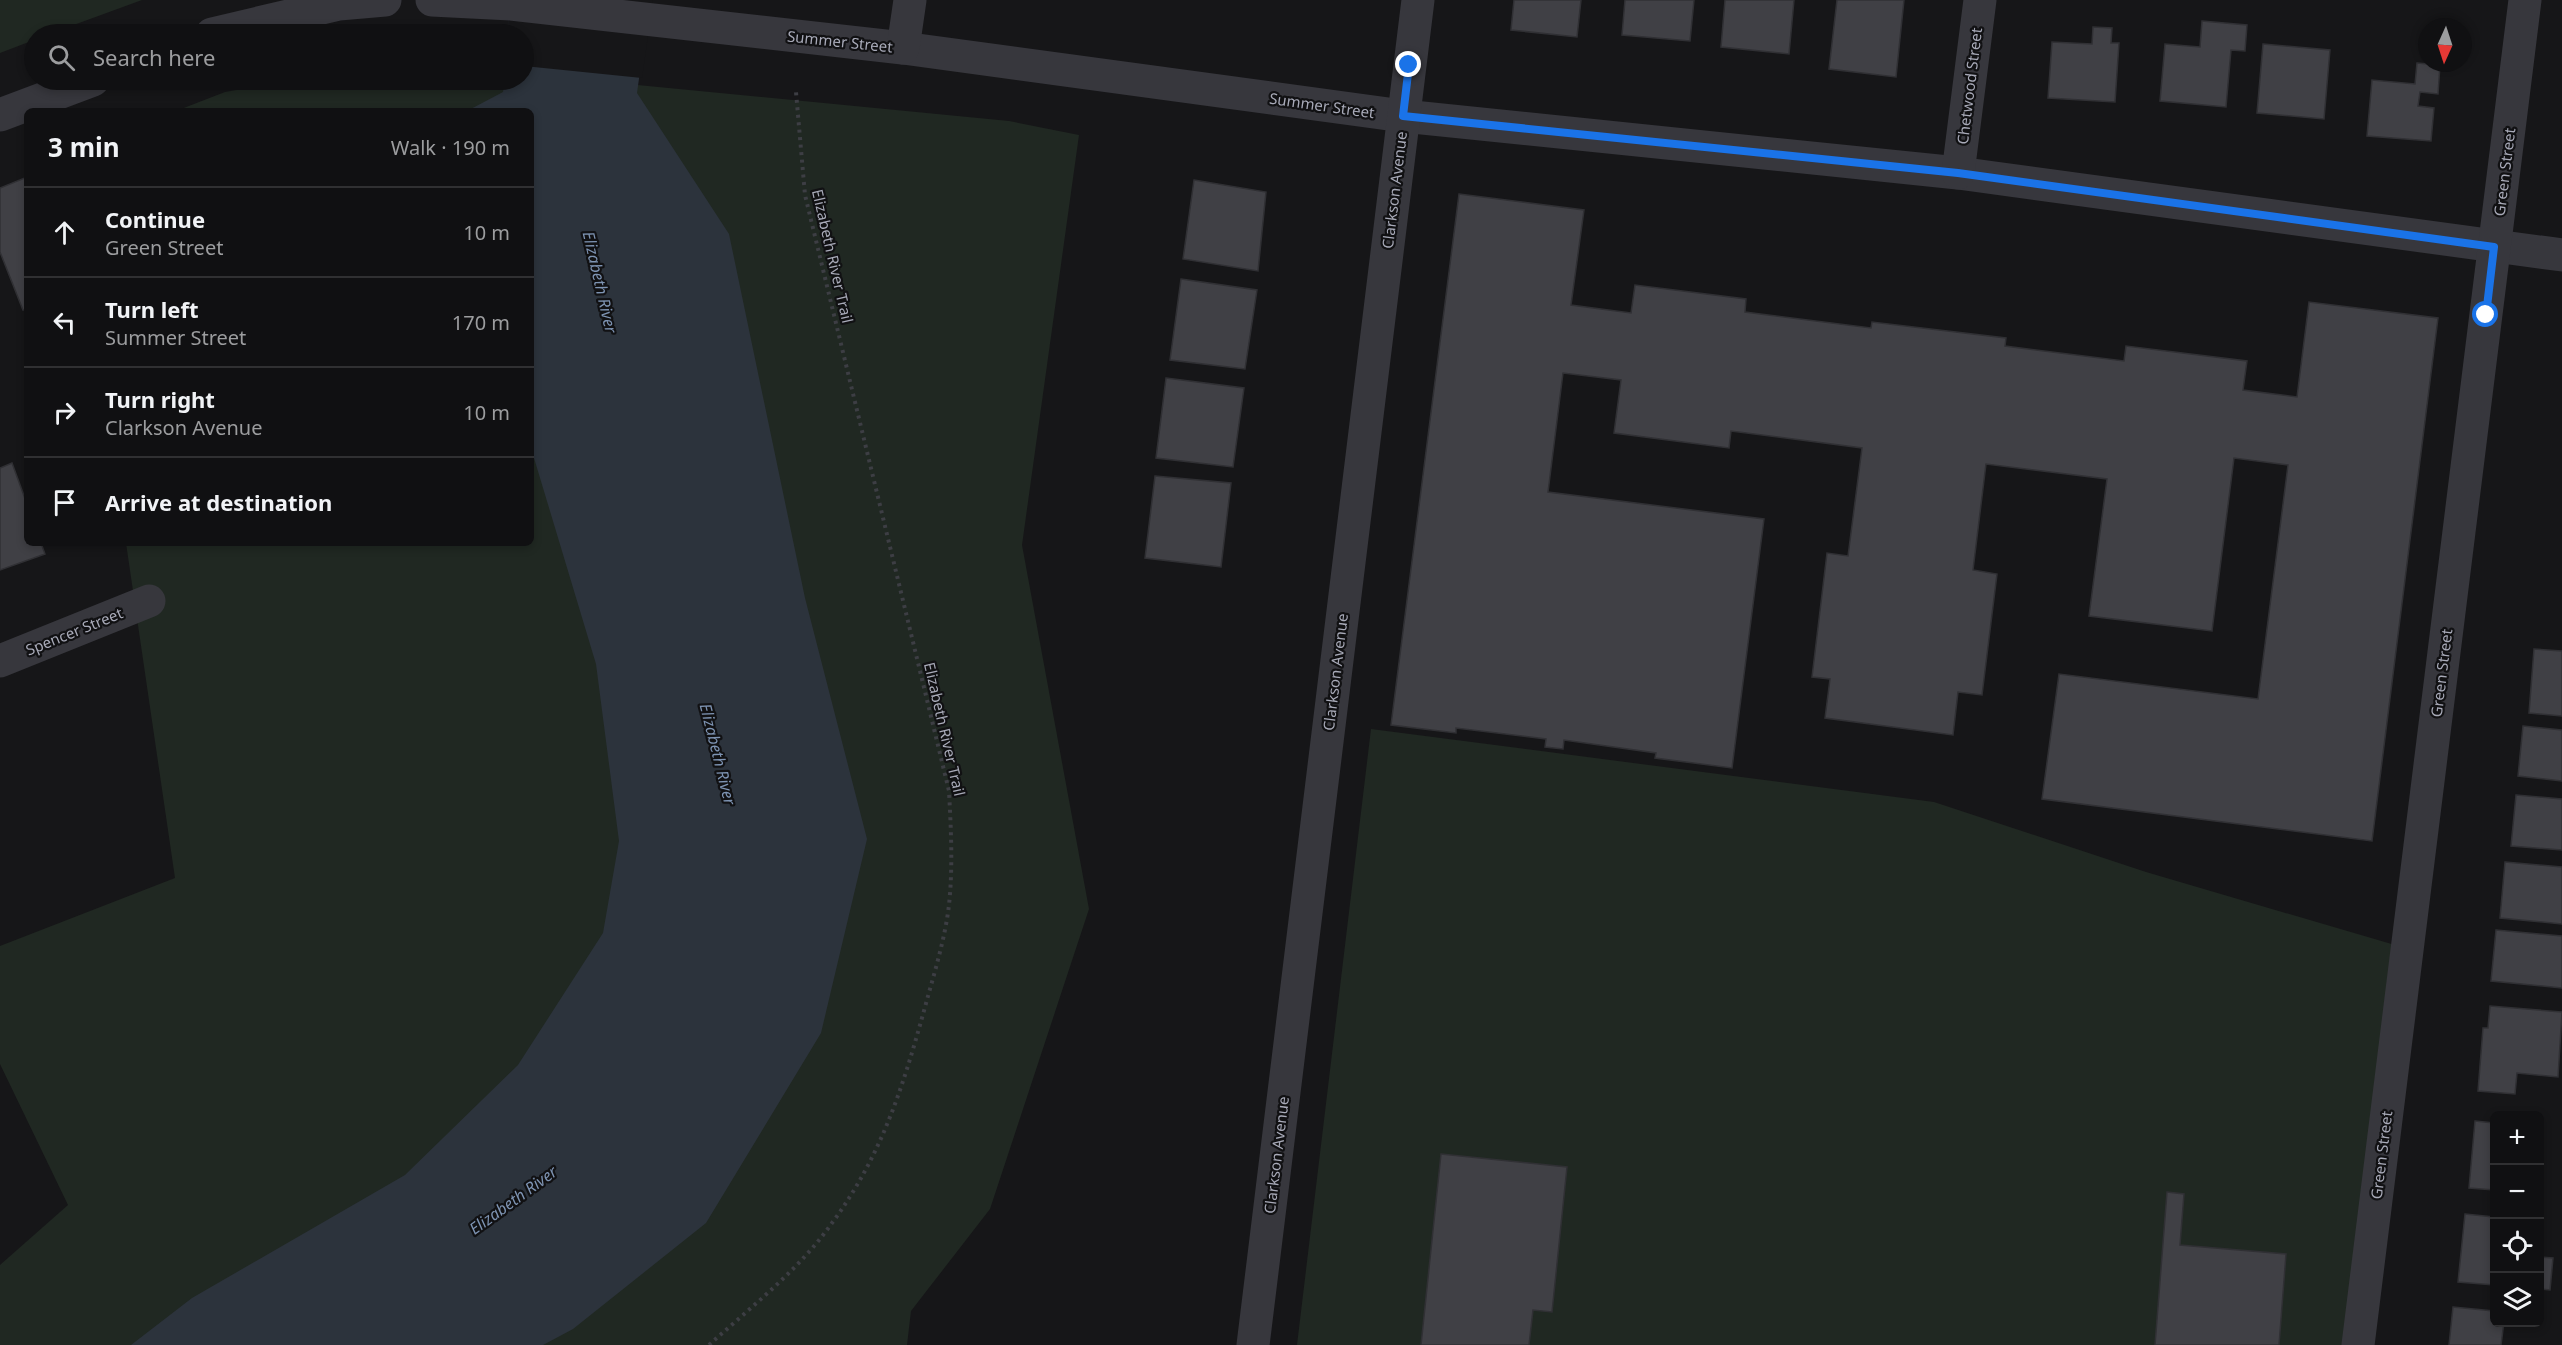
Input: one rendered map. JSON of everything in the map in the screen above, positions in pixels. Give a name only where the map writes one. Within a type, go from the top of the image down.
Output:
[{"type":"street","points":[[254,24],[339,4],[385,0]]},
{"type":"street","name":"Summer Street","points":[[432,0],[510,4],[903,48],[1403,116],[1958,173],[2562,255]]},
{"type":"street","points":[[903,48],[910,0]]},
{"type":"street","name":"Clarkson Avenue","points":[[1253,1345],[1418,0]]},
{"type":"street","name":"Chetwood Street","points":[[1958,173],[1980,0]]},
{"type":"street","name":"Green Street","points":[[2358,1345],[2525,0]]},
{"type":"street","points":[[0,115],[66,90]]},
{"type":"street","name":"Spencer Street","points":[[0,661],[149,601]]},
{"type":"path","name":"Elizabeth River Trail","points":[[709,1345],[796,1264],[831,1225],[864,1176],[890,1122],[909,1064],[930,987],[948,906],[952,843],[949,791],[805,195],[796,92]]},
{"type":"shaded area","points":[[0,0],[142,0],[76,24],[24,24],[24,44],[0,53]]},
{"type":"shaded area","points":[[534,75],[1009,121],[1079,135],[1022,545],[1089,909],[990,1209],[911,1311],[907,1345],[0,1345],[0,1265],[68,1205],[0,1064],[0,946],[175,878],[126,546],[534,546],[534,108],[184,108],[236,90],[534,90]]},
{"type":"shaded area","points":[[1371,729],[1934,802],[2146,872],[2395,945],[2347,1345],[1297,1345]]},
{"type":"water","name":"Elizabeth River","points":[[510,0],[650,0],[637,93],[729,234],[805,598],[867,839],[821,1033],[706,1223],[573,1329],[543,1345],[131,1345],[192,1298],[405,1175],[518,1065],[603,933],[619,841],[596,664],[534,458],[534,108],[473,108],[503,90],[534,90],[534,24],[509,24]]},
{"type":"pier","points":[[511,0],[653,0],[642,78],[534,67],[534,24],[508,24]]},
{"type":"building","points":[[1514,0],[1581,0],[1577,37],[1511,30]]},
{"type":"building","points":[[1625,0],[1694,0],[1690,41],[1622,35]]},
{"type":"building","points":[[1725,0],[1794,0],[1789,54],[1721,47]]},
{"type":"building","points":[[1837,0],[1904,0],[1896,77],[1829,69]]},
{"type":"building","points":[[2202,21],[2247,25],[2245,51],[2231,50],[2226,107],[2160,101],[2165,44],[2200,47]]},
{"type":"building","points":[[2093,27],[2112,28],[2111,43],[2119,43],[2115,102],[2048,98],[2052,42],[2092,44]]},
{"type":"building","points":[[2263,44],[2330,50],[2324,119],[2257,113]]},
{"type":"building","points":[[2417,63],[2418,72],[2440,72],[2438,94],[2420,92],[2418,106],[2434,108],[2431,141],[2367,136],[2372,80],[2415,84]]},
{"type":"building","points":[[24,178],[23,310],[0,252],[0,188]]},
{"type":"building","points":[[1194,180],[1266,192],[1258,271],[1183,259]]},
{"type":"building","points":[[1459,194],[1584,210],[1571,305],[1631,313],[1635,285],[1746,299],[1745,312],[1871,328],[1872,322],[2006,338],[2005,346],[2124,361],[2126,346],[2247,361],[2243,390],[2297,397],[2309,302],[2438,318],[2372,841],[2042,799],[2059,674],[2258,699],[2288,465],[2234,458],[2212,631],[2089,616],[2107,479],[1986,464],[1973,570],[1997,574],[1982,695],[1958,692],[1953,735],[1825,718],[1830,679],[1812,677],[1827,553],[1848,556],[1862,448],[1731,431],[1729,448],[1614,433],[1621,380],[1563,373],[1548,492],[1764,519],[1732,768],[1655,758],[1656,753],[1564,740],[1563,749],[1545,747],[1546,739],[1456,728],[1456,733],[1391,725]]},
{"type":"building","points":[[1181,279],[1257,290],[1245,369],[1170,360]]},
{"type":"building","points":[[1166,378],[1244,388],[1233,467],[1156,458]]},
{"type":"building","points":[[12,463],[24,496],[24,546],[42,546],[45,554],[0,570],[0,468]]},
{"type":"building","points":[[1155,476],[1231,483],[1221,567],[1145,558]]},
{"type":"building","points":[[2534,649],[2562,651],[2562,716],[2529,713]]},
{"type":"building","points":[[2523,726],[2562,730],[2562,781],[2518,776]]},
{"type":"building","points":[[2516,795],[2562,799],[2562,850],[2511,846]]},
{"type":"building","points":[[2505,862],[2562,867],[2562,924],[2500,918]]},
{"type":"building","points":[[2496,930],[2562,936],[2562,988],[2491,981]]},
{"type":"building","points":[[2490,1006],[2562,1012],[2558,1077],[2517,1073],[2515,1094],[2478,1091],[2483,1028],[2488,1028]]},
{"type":"building","points":[[2475,1121],[2490,1123],[2490,1190],[2469,1188]]},
{"type":"building","points":[[1441,1154],[1567,1167],[1552,1312],[1533,1310],[1529,1345],[1421,1345]]},
{"type":"building","points":[[2167,1192],[2184,1194],[2180,1245],[2286,1254],[2279,1345],[2155,1345]]},
{"type":"building","points":[[2465,1214],[2490,1217],[2490,1285],[2458,1282]]},
{"type":"building","points":[[2544,1257],[2553,1258],[2550,1290],[2544,1289]]},
{"type":"building","points":[[2453,1307],[2490,1311],[2490,1327],[2503,1327],[2501,1345],[2449,1345]]},
{"type":"route","points":[[1409,65],[1403,116],[1958,173],[2494,247],[2486,315]]}]
